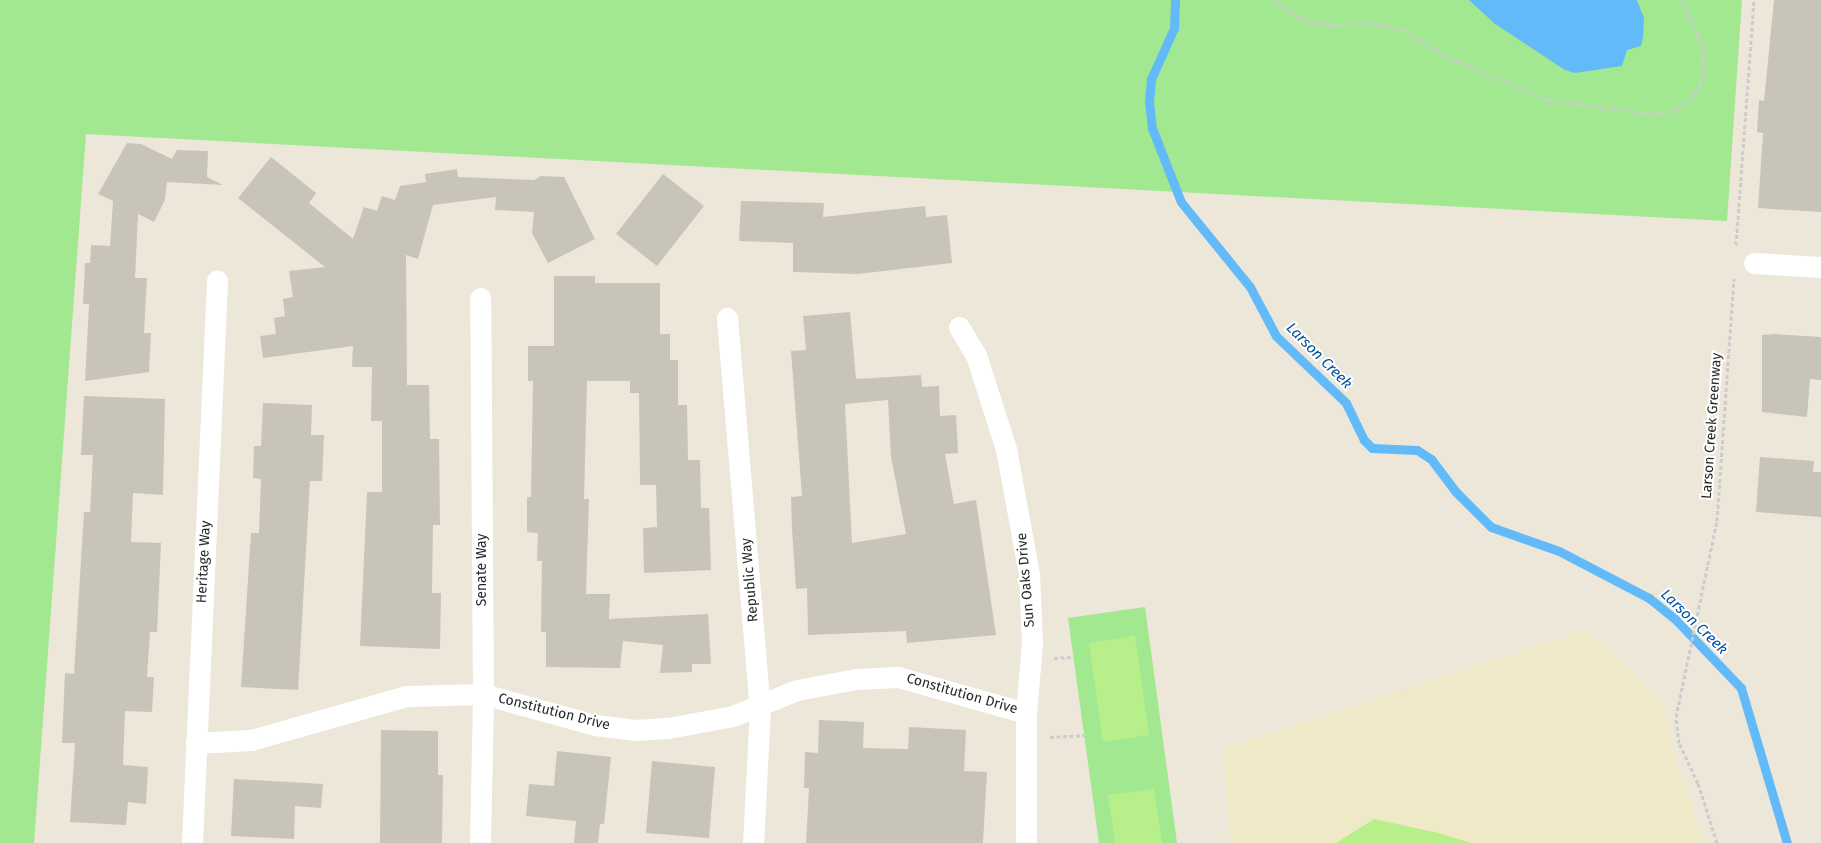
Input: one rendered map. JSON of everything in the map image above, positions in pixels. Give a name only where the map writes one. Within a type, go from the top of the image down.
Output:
[{"type":"street","points":[[1754,263],[1821,267]]},
{"type":"street","name":"Heritage Way","points":[[192,843],[217,281]]},
{"type":"street","name":"Senate Way","points":[[480,298],[483,694],[480,843]]},
{"type":"street","name":"Republic Way","points":[[727,318],[760,707],[753,843]]},
{"type":"street","name":"Sun Oaks Drive","points":[[959,327],[976,355],[1006,449],[1029,574],[1032,643],[1026,713],[1026,843]]},
{"type":"street","name":"Constitution Drive","points":[[196,743],[251,740],[406,696],[483,694],[595,725],[636,730],[668,728],[760,707],[797,690],[856,679],[898,677],[1026,713]]},
{"type":"path","points":[[1275,0],[1296,16],[1311,22],[1328,25],[1367,23],[1403,30],[1449,58],[1548,100],[1654,114],[1672,111],[1689,101],[1699,88],[1704,72],[1703,53],[1696,28],[1681,0]]},
{"type":"path","points":[[1736,252],[1754,0]]},
{"type":"path","name":"Larson Creek Greenway","points":[[1717,843],[1698,783],[1679,743],[1676,717],[1679,691],[1717,521],[1734,271]]},
{"type":"path","points":[[1026,735],[1062,739],[1084,735]]},
{"type":"shaded area","points":[[1586,630],[1631,670],[1667,710],[1671,746],[1705,843],[1231,843],[1223,749]]},
{"type":"green space","points":[[0,0],[1742,0],[1727,221],[86,134],[34,843],[0,843]]},
{"type":"green space","points":[[1145,607],[1177,843],[1099,843],[1068,618]]},
{"type":"green space","points":[[1135,636],[1149,735],[1103,742],[1089,643]]},
{"type":"green space","points":[[1154,789],[1162,843],[1115,843],[1108,795]]},
{"type":"green space","points":[[1374,819],[1434,832],[1472,843],[1336,843]]},
{"type":"water","points":[[1469,0],[1637,0],[1644,18],[1641,46],[1627,50],[1622,66],[1575,73],[1565,70],[1495,24]]},
{"type":"building","points":[[1774,0],[1821,0],[1821,212],[1758,208],[1763,133],[1757,132],[1759,100],[1764,101]]},
{"type":"building","points":[[127,143],[141,144],[172,159],[177,150],[208,151],[207,177],[223,185],[167,182],[165,200],[154,222],[138,214],[135,278],[147,278],[144,333],[151,333],[149,372],[85,381],[89,304],[83,304],[85,263],[90,263],[91,245],[110,246],[113,201],[98,194]]},
{"type":"building","points":[[271,157],[316,193],[309,203],[353,239],[364,207],[377,211],[382,196],[395,200],[400,186],[426,182],[425,174],[457,169],[458,177],[534,180],[541,176],[564,177],[595,239],[548,263],[532,233],[534,212],[495,210],[496,197],[433,205],[418,259],[406,255],[407,385],[429,385],[430,439],[439,439],[440,525],[433,525],[432,593],[441,593],[440,649],[360,646],[367,492],[382,492],[382,421],[371,421],[372,367],[352,367],[353,346],[263,358],[260,336],[276,334],[274,318],[285,316],[283,299],[293,297],[289,271],[325,267],[238,198]]},
{"type":"building","points":[[663,174],[704,206],[657,266],[616,234]]},
{"type":"building","points":[[741,201],[824,203],[823,217],[925,206],[926,217],[947,215],[952,263],[858,274],[793,272],[793,243],[739,241]]},
{"type":"building","points":[[554,276],[595,276],[595,283],[660,283],[660,334],[670,334],[670,360],[678,360],[678,405],[687,405],[688,460],[700,460],[701,508],[709,508],[711,570],[644,573],[643,528],[657,527],[656,485],[640,485],[639,393],[630,393],[630,381],[587,381],[584,499],[589,499],[586,594],[610,594],[609,619],[708,614],[711,664],[692,664],[692,672],[660,673],[663,645],[623,641],[620,668],[546,667],[546,632],[541,632],[542,561],[537,561],[538,533],[527,532],[527,497],[531,497],[533,381],[528,381],[528,346],[554,346]]},
{"type":"building","points":[[850,312],[856,379],[921,375],[922,387],[939,386],[940,416],[956,415],[958,453],[945,454],[954,504],[976,500],[996,635],[907,643],[906,631],[808,635],[807,588],[796,589],[791,497],[802,496],[791,351],[806,350],[803,316]],"holes":[[[888,400],[891,457],[906,534],[852,543],[845,404]]]},
{"type":"building","points":[[1762,335],[1821,337],[1821,380],[1810,379],[1807,417],[1762,412]]},
{"type":"building","points":[[84,396],[165,399],[163,495],[133,493],[131,542],[161,543],[157,632],[150,632],[147,677],[154,677],[152,712],[125,711],[123,765],[148,767],[146,804],[128,802],[126,825],[70,822],[75,743],[62,743],[65,673],[74,674],[84,512],[90,512],[93,455],[81,455]]},
{"type":"building","points":[[263,403],[312,405],[311,435],[324,435],[322,481],[310,481],[298,690],[241,687],[251,533],[259,533],[261,479],[253,478],[254,446],[261,446]]},
{"type":"building","points":[[1760,457],[1814,461],[1813,472],[1821,472],[1821,517],[1756,512]]},
{"type":"building","points":[[819,720],[864,722],[863,748],[908,749],[909,727],[966,730],[964,771],[987,772],[983,843],[806,843],[809,788],[804,788],[805,752],[818,753]]},
{"type":"building","points":[[381,730],[438,731],[438,775],[443,775],[442,843],[380,843]]},
{"type":"building","points":[[557,751],[611,757],[604,824],[600,824],[598,843],[574,843],[576,821],[526,816],[529,784],[554,786]]},
{"type":"building","points":[[652,761],[715,767],[709,838],[646,833]]},
{"type":"building","points":[[234,779],[323,784],[321,808],[295,806],[294,839],[231,836]]},
{"type":"waterway","name":"Larson Creek","points":[[1175,0],[1174,28],[1151,79],[1149,101],[1152,128],[1181,202],[1250,287],[1276,336],[1346,403],[1364,440],[1372,448],[1417,450],[1431,459],[1456,492],[1491,527],[1559,551],[1649,598],[1676,620],[1741,688],[1787,843]]}]
